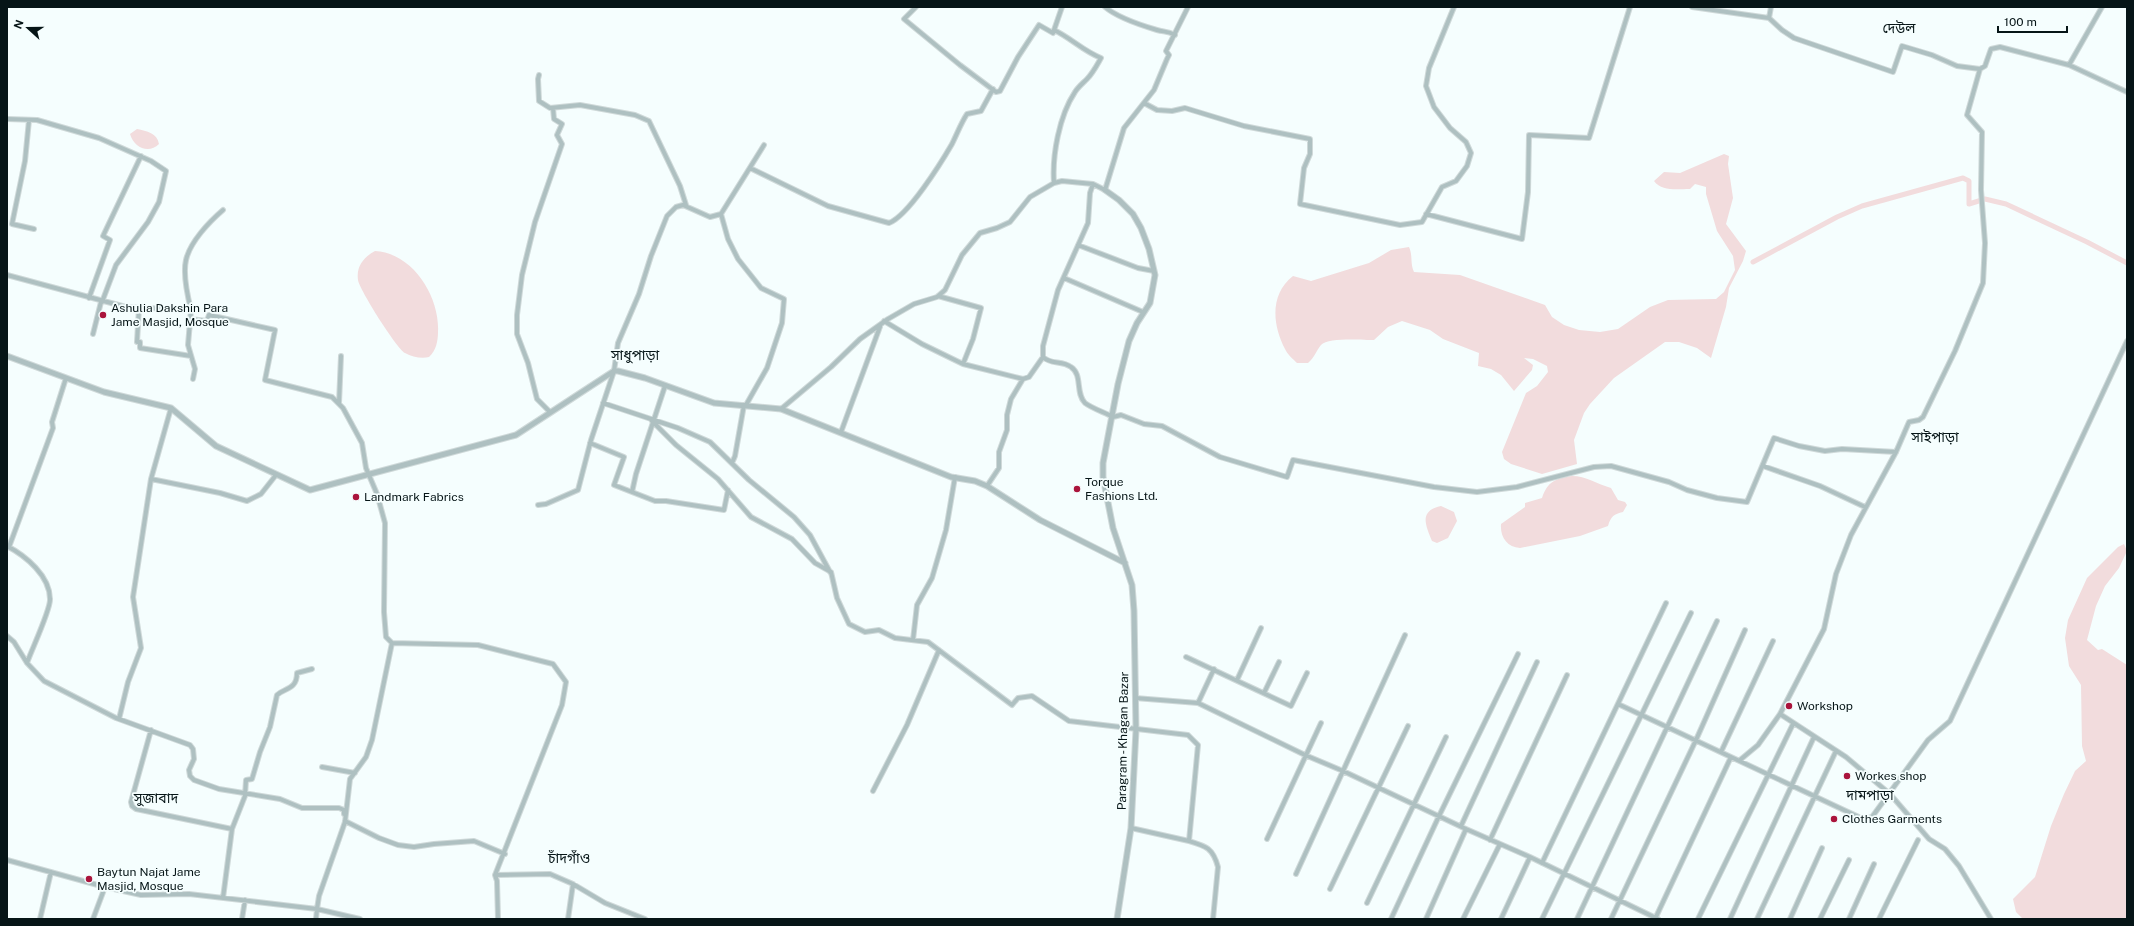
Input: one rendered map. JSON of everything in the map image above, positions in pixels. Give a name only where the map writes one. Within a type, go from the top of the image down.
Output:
[{"type":"street","points":[[916,7],[904,20],[960,66],[996,92],[1000,91],[1018,57],[1039,25],[1053,33],[1062,7]]},
{"type":"street","points":[[1105,7],[1110,11],[1141,25],[1161,31],[1168,31],[1175,35]]},
{"type":"street","points":[[781,409],[831,367],[860,339],[883,322],[914,304],[938,296],[945,290],[962,255],[980,233],[1010,222],[1030,197],[1054,183],[1062,181],[1093,184],[1105,190],[1124,128],[1144,103],[1158,81],[1169,55],[1166,51],[1188,7]]},
{"type":"street","points":[[1144,103],[1157,110],[1172,111],[1186,108],[1244,126],[1310,139],[1310,154],[1304,168],[1300,204],[1400,225],[1422,222],[1442,187],[1456,181],[1467,166],[1471,153],[1466,142],[1450,128],[1434,107],[1426,86],[1429,68],[1454,7]]},
{"type":"street","points":[[1426,214],[1522,239],[1528,192],[1530,135],[1589,138],[1630,7]]},
{"type":"street","points":[[1692,7],[1769,18],[1782,30],[1794,38],[1893,72],[1902,46],[1957,66],[1980,69],[1985,66],[1989,53],[1994,47],[2021,51],[2069,65],[2127,92]]},
{"type":"street","points":[[1769,18],[1771,7]]},
{"type":"street","points":[[2069,65],[2102,7]]},
{"type":"street","points":[[1054,30],[1071,39],[1080,48],[1101,58],[1088,78],[1075,92],[1066,111],[1056,144],[1052,166],[1054,183]]},
{"type":"street","points":[[1740,760],[1758,745],[1780,714],[1824,629],[1836,574],[1851,535],[1896,452],[1909,422],[1919,420],[1923,417],[1955,351],[1979,295],[1983,283],[1985,266],[1985,243],[1981,190],[1982,132],[1967,115],[1980,69]]},
{"type":"street","points":[[539,74],[539,101],[552,108],[580,105],[635,115],[649,121],[680,186],[686,205]]},
{"type":"street","points":[[750,168],[828,206],[889,223],[900,217],[908,209],[934,174],[951,145],[962,120],[968,114],[981,111],[993,89]]},
{"type":"street","points":[[549,411],[537,398],[516,328],[522,275],[535,222],[562,144],[557,135],[562,124],[554,119],[552,108]]},
{"type":"street","points":[[7,119],[37,120],[99,138],[141,156],[166,171],[159,202],[148,222],[116,265],[102,302],[93,334]]},
{"type":"street","points":[[29,120],[25,161],[12,224],[34,229]]},
{"type":"street","points":[[538,505],[546,504],[578,490],[590,443],[614,371],[618,343],[642,288],[651,256],[667,216],[680,205],[686,205],[710,216],[721,214],[764,145]]},
{"type":"street","points":[[89,298],[110,240],[103,236],[141,156]]},
{"type":"street","points":[[883,322],[927,347],[963,364],[1023,379],[1029,377],[1037,368],[1043,357],[1043,346],[1055,300],[1088,223],[1088,206],[1093,184]]},
{"type":"street","name":"Paragram - Khagan Bazar","points":[[1105,190],[1119,200],[1133,214],[1141,228],[1149,249],[1155,280],[1150,303],[1143,312],[1130,341],[1118,384],[1113,417],[1103,456],[1103,478],[1113,528],[1132,585],[1134,611],[1136,730],[1131,828],[1117,919]]},
{"type":"street","points":[[193,379],[195,369],[188,345],[191,310],[186,260],[193,246],[212,219],[223,210]]},
{"type":"street","points":[[721,214],[728,239],[738,259],[761,288],[784,299],[782,323],[767,368],[745,405],[735,456],[732,463]]},
{"type":"street","points":[[1078,245],[1138,268],[1154,271]]},
{"type":"street","points":[[7,275],[102,302],[110,301],[126,307],[191,310]]},
{"type":"street","points":[[1064,278],[1143,312]]},
{"type":"street","points":[[938,296],[981,308],[973,339],[963,364]]},
{"type":"street","points":[[139,308],[136,342],[140,342],[140,348],[191,356]]},
{"type":"street","points":[[190,320],[207,321],[209,315],[275,330],[265,380],[332,397],[343,408],[362,443],[368,475],[377,494],[385,523],[384,612],[386,637],[392,643],[478,645],[553,664],[566,682],[562,705],[505,854],[495,875],[497,881],[498,919]]},
{"type":"street","points":[[841,432],[883,322]]},
{"type":"street","points":[[1618,704],[1863,819],[1872,817],[1928,740],[1950,721],[2127,341]]},
{"type":"street","points":[[7,356],[104,392],[171,408],[216,446],[259,466],[276,476],[310,490],[516,435],[549,411],[614,371],[645,378],[714,403],[781,409],[955,478],[975,481],[988,486],[1040,520],[1125,564]]},
{"type":"street","points":[[339,403],[342,356]]},
{"type":"street","points":[[1043,357],[1048,362],[1071,366],[1077,375],[1078,389],[1086,404],[1113,417],[1121,415],[1144,424],[1162,426],[1220,457],[1287,477],[1293,460],[1434,487],[1477,492],[1517,487],[1594,467],[1611,466],[1669,482],[1687,490],[1717,498],[1747,502],[1774,438],[1799,446],[1826,451],[1842,449],[1896,452]]},
{"type":"street","points":[[27,663],[51,600],[47,586],[36,567],[8,547],[53,428],[52,422],[66,378]]},
{"type":"street","points":[[988,486],[999,468],[999,452],[1007,430],[1006,423],[1009,408],[1012,398],[1023,379]]},
{"type":"street","points":[[632,492],[652,421],[665,386]]},
{"type":"street","points":[[603,403],[652,421],[678,428],[710,442],[749,480],[794,517],[810,535],[831,572],[837,598],[849,624],[865,632],[879,630],[895,638],[928,642],[1012,705],[1018,698],[1032,696],[1069,721],[1188,735],[1198,745],[1189,841]]},
{"type":"street","points":[[119,720],[128,682],[141,648],[133,596],[151,479],[171,408]]},
{"type":"street","points":[[652,421],[676,445],[709,471],[728,490],[751,517],[792,539],[815,563],[831,572]]},
{"type":"street","points":[[590,443],[624,457],[614,485],[655,501],[666,501],[724,510],[728,490]]},
{"type":"street","points":[[1763,466],[1820,486],[1865,507]]},
{"type":"street","points":[[151,479],[220,493],[247,501],[261,494],[276,476]]},
{"type":"street","points":[[913,640],[918,605],[932,578],[946,530],[955,478]]},
{"type":"street","points":[[1542,863],[1666,603]]},
{"type":"street","points":[[1542,919],[1691,613]]},
{"type":"street","points":[[1577,919],[1717,621]]},
{"type":"street","points":[[1237,680],[1261,628]]},
{"type":"street","points":[[1611,919],[1696,740],[1745,630]]},
{"type":"street","points":[[1296,874],[1405,635]]},
{"type":"street","points":[[7,636],[14,642],[27,663],[44,681],[119,720],[190,745],[193,749],[194,759],[189,770],[190,776],[194,780],[219,789],[280,799],[302,808],[339,808],[344,810],[345,822]]},
{"type":"street","points":[[1721,752],[1773,641]]},
{"type":"street","points":[[316,919],[319,896],[345,822],[347,792],[350,779],[366,757],[372,740],[392,643]]},
{"type":"street","points":[[873,791],[907,725],[933,659],[939,650]]},
{"type":"street","points":[[1391,919],[1439,816],[1518,654]]},
{"type":"street","points":[[1186,657],[1291,706],[1307,673]]},
{"type":"street","points":[[1264,693],[1279,662]]},
{"type":"street","points":[[1461,826],[1537,662]]},
{"type":"street","points":[[223,898],[232,829],[243,801],[246,780],[252,779],[260,752],[270,727],[277,695],[290,687],[297,679],[297,673],[312,669]]},
{"type":"street","points":[[1198,703],[1214,669]]},
{"type":"street","points":[[1490,840],[1567,675]]},
{"type":"street","points":[[1135,698],[1198,703],[1305,756],[1343,771],[1564,873],[1656,919],[1731,757]]},
{"type":"street","points":[[1780,714],[1836,751],[1890,794],[1929,839],[1945,850],[1958,866],[1991,919]]},
{"type":"street","points":[[1267,839],[1321,722]]},
{"type":"street","points":[[1698,919],[1793,724]]},
{"type":"street","points":[[1330,889],[1408,726]]},
{"type":"street","points":[[151,730],[131,802],[133,808],[232,829]]},
{"type":"street","points":[[1366,903],[1446,737]]},
{"type":"street","points":[[1730,919],[1814,737]]},
{"type":"street","points":[[1757,919],[1836,751]]},
{"type":"street","points":[[322,767],[355,772]]},
{"type":"street","points":[[345,822],[398,845],[414,848],[434,844],[474,841],[505,854]]},
{"type":"street","points":[[1131,828],[1207,846],[1216,858],[1218,867],[1212,919]]},
{"type":"street","points":[[1426,919],[1466,829]]},
{"type":"street","points":[[1879,919],[1918,840]]},
{"type":"street","points":[[1462,919],[1500,844]]},
{"type":"street","points":[[1790,919],[1822,848]]},
{"type":"street","points":[[1501,919],[1530,857]]},
{"type":"street","points":[[7,860],[105,887],[141,895],[189,894],[245,900],[317,909],[360,919]]},
{"type":"street","points":[[1820,919],[1849,860]]},
{"type":"street","points":[[1849,919],[1874,864]]},
{"type":"street","points":[[40,919],[51,872]]},
{"type":"street","points":[[495,875],[550,874],[573,884],[605,903],[645,919]]},
{"type":"street","points":[[568,919],[573,884]]},
{"type":"street","points":[[93,919],[105,887]]},
{"type":"street","points":[[242,919],[245,900]]},
{"type":"shaded area","points":[[137,129],[154,135],[159,144],[151,149],[138,146],[130,134]]},
{"type":"shaded area","points":[[1724,154],[1729,156],[1728,164],[1733,198],[1726,224],[1746,251],[1743,261],[1729,288],[1726,307],[1711,358],[1697,348],[1679,342],[1665,342],[1614,378],[1590,404],[1584,413],[1574,440],[1577,464],[1542,474],[1511,464],[1504,459],[1502,452],[1526,393],[1537,386],[1548,372],[1547,366],[1533,359],[1524,358],[1533,365],[1532,370],[1514,391],[1501,375],[1491,369],[1478,366],[1479,353],[1443,339],[1430,330],[1402,321],[1388,327],[1374,340],[1354,339],[1325,342],[1321,345],[1308,363],[1297,363],[1285,349],[1276,320],[1277,300],[1280,291],[1293,276],[1311,281],[1369,263],[1391,250],[1409,247],[1414,272],[1460,275],[1545,305],[1552,317],[1564,325],[1579,330],[1600,332],[1618,329],[1650,307],[1668,300],[1716,299],[1724,292],[1735,270],[1733,256],[1717,231],[1706,194],[1706,187],[1695,184],[1690,189],[1670,189],[1657,185],[1654,181],[1664,172],[1680,173]]},
{"type":"shaded area","points":[[375,251],[389,254],[412,268],[422,279],[429,292],[437,319],[438,339],[433,352],[429,357],[414,357],[405,353],[401,349],[379,318],[360,286],[358,280],[358,270],[364,259]]},
{"type":"shaded area","points":[[1572,476],[1587,479],[1611,488],[1618,500],[1625,502],[1627,505],[1623,512],[1613,516],[1608,526],[1580,536],[1520,548],[1511,546],[1503,537],[1501,524],[1525,507],[1525,503],[1542,498],[1544,492],[1550,484],[1561,478]]},
{"type":"shaded area","points":[[1441,506],[1454,512],[1457,521],[1448,538],[1437,543],[1432,541],[1426,525],[1426,515],[1434,508]]},
{"type":"shaded area","points":[[2124,544],[2127,551],[2119,568],[2105,586],[2096,606],[2087,640],[2098,650],[2102,649],[2127,665],[2127,919],[2023,919],[2016,912],[2013,899],[2035,877],[2051,826],[2064,794],[2075,771],[2086,761],[2082,746],[2081,685],[2069,666],[2065,638],[2068,620],[2087,578],[2118,547]]},
{"type":"waterway","points":[[1753,262],[1837,217],[1862,206],[1963,178],[1969,181],[1969,204],[1985,199],[2006,204],[2087,242],[2127,263]]},
{"type":"place","name":"Ashulia Dakshin Para Jame Masjid, Mosque","points":[[103,315]]},
{"type":"place","name":"Torque Fashions Ltd.","points":[[1077,489]]},
{"type":"place","name":"Landmark Fabrics","points":[[356,497]]},
{"type":"place","name":"Workshop","points":[[1789,706]]},
{"type":"place","name":"Workes shop","points":[[1847,776]]},
{"type":"place","name":"Clothes Garments","points":[[1834,819]]},
{"type":"place","name":"Baytun Najat Jame Masjid, Mosque","points":[[89,879]]},
{"type":"district","name":"দেউল","points":[[1899,28]]},
{"type":"district","name":"সাধুপাড়া","points":[[635,355]]},
{"type":"district","name":"সাইপাড়া","points":[[1935,437]]},
{"type":"district","name":"দামপাড়া","points":[[1870,795]]},
{"type":"district","name":"সুজাবাদ","points":[[156,798]]},
{"type":"district","name":"চাঁদগাঁও","points":[[569,858]]}]
